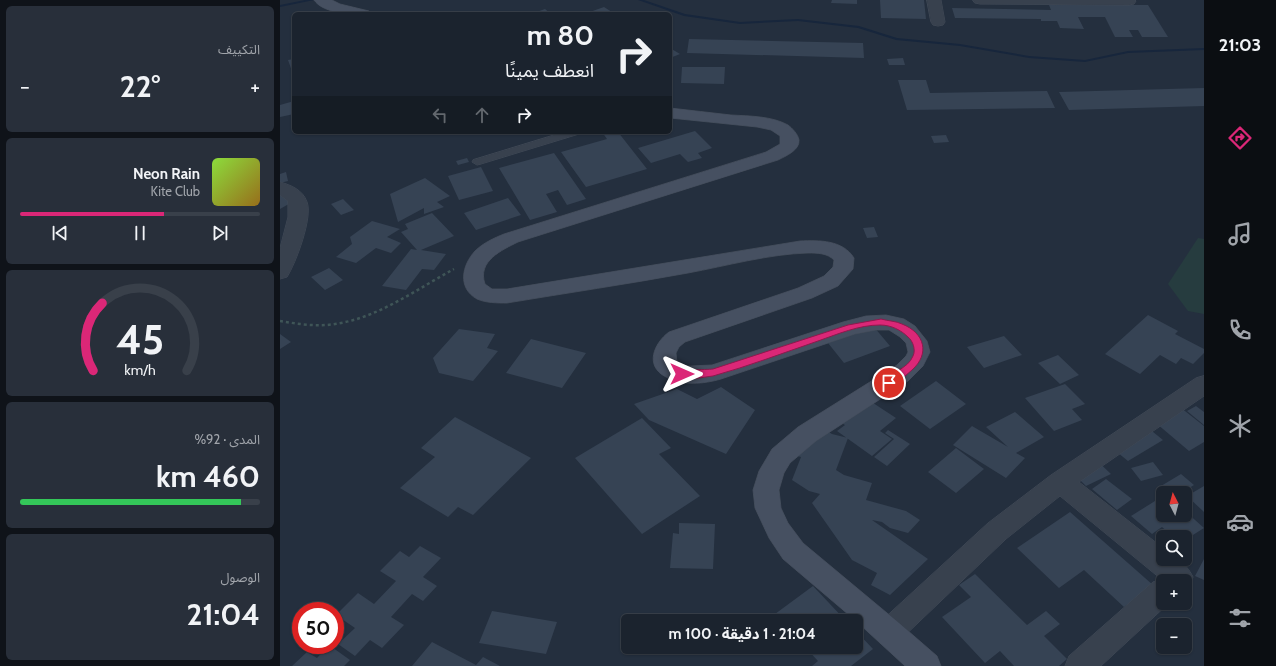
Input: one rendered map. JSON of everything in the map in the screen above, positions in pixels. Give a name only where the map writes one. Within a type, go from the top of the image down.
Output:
[{"type":"main road","points":[[321,0],[335,7],[356,12]]},
{"type":"main road","points":[[672,113],[755,122],[773,126],[782,129],[788,134],[790,144],[788,148],[772,156],[511,238],[495,246],[483,255],[475,265],[472,276],[474,285],[482,293],[492,296],[507,296],[654,273],[784,249],[814,247],[825,248],[840,254],[844,258],[845,264],[843,270],[831,281],[804,293],[677,337],[670,341],[665,347],[664,353],[668,366],[673,371],[682,374],[695,375],[713,373],[727,369],[851,327],[869,323],[891,323],[899,326],[914,337],[918,344],[919,351],[914,363],[900,375],[807,434],[781,456],[772,471],[766,490],[768,508],[778,530],[792,551],[889,632],[926,666]]},
{"type":"street","points":[[934,0],[938,22]]},
{"type":"street","points":[[980,0],[1129,1]]},
{"type":"street","points":[[280,188],[294,196],[299,204],[290,252],[285,266],[280,272]]},
{"type":"street","points":[[889,632],[997,532],[1060,482],[1204,384]]},
{"type":"street","points":[[1060,482],[1175,574]]},
{"type":"street","points":[[1080,666],[1156,597]]},
{"type":"lane","points":[[477,162],[569,134]]},
{"type":"path","points":[[280,321],[318,325],[345,322],[371,313],[398,300],[451,270],[483,255]]},
{"type":"green space","points":[[1198,238],[1204,239],[1204,314],[1188,311],[1168,284]]},
{"type":"building","points":[[832,0],[857,0],[857,4],[831,3]]},
{"type":"building","points":[[880,0],[924,0],[926,19],[881,18]]},
{"type":"building","points":[[1049,5],[1148,5],[1168,37],[1142,37],[1138,30],[1129,30],[1133,37],[1115,37],[1105,17],[1078,17],[1084,29],[1060,28],[1057,21],[1041,21],[1041,19],[955,18],[952,8],[1051,10]]},
{"type":"building","points":[[604,7],[612,12],[590,12]]},
{"type":"building","points":[[545,9],[549,12],[537,12]]},
{"type":"building","points":[[689,39],[863,43],[864,58],[687,53]]},
{"type":"building","points":[[672,49],[680,54],[672,57]]},
{"type":"building","points":[[903,58],[905,65],[889,65],[887,59]]},
{"type":"building","points":[[292,59],[292,71],[288,60]]},
{"type":"building","points":[[682,67],[725,67],[724,84],[681,83]]},
{"type":"building","points":[[898,80],[926,80],[930,93],[1047,91],[1055,108],[907,110]]},
{"type":"building","points":[[1204,88],[1204,106],[1069,110],[1059,92]]},
{"type":"building","points":[[292,102],[292,114],[280,117],[280,105]]},
{"type":"building","points":[[695,131],[712,148],[698,153],[702,158],[688,162],[680,154],[651,163],[638,148]]},
{"type":"building","points":[[603,134],[620,134],[647,169],[586,187],[561,152],[607,139]]},
{"type":"building","points":[[946,135],[949,142],[934,143],[931,136]]},
{"type":"building","points":[[554,153],[586,199],[567,205],[558,190],[546,194],[557,212],[530,220],[499,168]]},
{"type":"building","points":[[467,158],[469,162],[458,165],[456,161]]},
{"type":"building","points":[[481,167],[493,191],[459,200],[448,176]]},
{"type":"building","points":[[286,172],[288,181],[280,183],[280,174]]},
{"type":"building","points":[[425,178],[450,196],[437,202],[444,207],[424,214],[424,208],[398,222],[390,194]]},
{"type":"building","points":[[280,193],[294,201],[280,209]]},
{"type":"building","points":[[508,198],[521,215],[476,230],[464,213]]},
{"type":"building","points":[[343,199],[354,210],[341,215],[331,204]]},
{"type":"building","points":[[432,213],[454,236],[421,250],[446,254],[434,270],[422,269],[406,290],[382,286],[411,249],[417,250],[401,232],[408,229],[405,224]]},
{"type":"building","points":[[372,221],[400,229],[387,237],[401,243],[391,253],[376,248],[356,263],[336,257],[352,244],[350,237]]},
{"type":"building","points":[[874,227],[878,237],[867,238],[863,228]]},
{"type":"building","points":[[329,268],[343,280],[325,290],[311,277]]},
{"type":"building","points":[[1148,315],[1178,331],[1175,334],[1204,349],[1204,353],[1193,364],[1181,358],[1176,364],[1160,355],[1140,374],[1105,354]]},
{"type":"building","points":[[874,327],[890,346],[844,363],[828,343]]},
{"type":"building","points":[[459,329],[495,334],[487,348],[498,351],[473,381],[439,373],[433,358]]},
{"type":"building","points":[[280,334],[291,342],[280,349]]},
{"type":"building","points":[[1004,336],[1022,355],[984,368],[967,347]]},
{"type":"building","points":[[531,339],[586,353],[562,388],[506,373]]},
{"type":"building","points":[[1058,355],[1079,375],[1060,384],[1038,363]]},
{"type":"building","points":[[936,381],[966,404],[930,429],[900,406]]},
{"type":"building","points":[[1065,384],[1085,404],[1072,409],[1082,420],[1054,431],[1025,398]]},
{"type":"building","points":[[721,387],[755,410],[726,454],[649,420],[634,404],[677,389],[697,399]]},
{"type":"building","points":[[864,397],[896,418],[880,431],[892,439],[872,456],[837,431],[845,425],[836,419]]},
{"type":"building","points":[[1176,404],[1204,426],[1204,442],[1189,451],[1150,418]]},
{"type":"building","points":[[1196,406],[1204,412],[1204,425],[1187,411]]},
{"type":"building","points":[[1015,412],[1044,437],[1016,453],[1025,458],[1006,478],[953,445],[972,426],[1008,447],[986,427]]},
{"type":"building","points":[[455,417],[531,458],[473,515],[458,507],[448,517],[400,488],[435,457],[421,448]]},
{"type":"building","points":[[642,418],[671,448],[659,454],[700,496],[642,534],[575,458]]},
{"type":"building","points":[[809,420],[832,434],[848,438],[836,470],[844,475],[872,483],[866,500],[906,511],[920,520],[908,533],[890,528],[882,522],[872,520],[928,559],[890,595],[871,585],[877,573],[852,560],[812,503],[820,494],[809,491],[792,480],[801,457],[786,453]]},
{"type":"building","points":[[1142,423],[1163,440],[1128,461],[1107,444]]},
{"type":"building","points":[[888,430],[910,444],[887,466],[874,457],[894,439],[885,433]]},
{"type":"building","points":[[956,448],[984,469],[956,493],[928,472]]},
{"type":"building","points":[[1091,455],[1111,474],[1086,486],[1067,467]]},
{"type":"building","points":[[1153,462],[1163,475],[1141,481],[1131,468]]},
{"type":"building","points":[[1181,474],[1194,485],[1192,486],[1161,486]]},
{"type":"building","points":[[1106,479],[1132,499],[1117,510],[1092,489]]},
{"type":"building","points":[[1204,486],[1204,512],[1192,501],[1192,493]]},
{"type":"building","points":[[1156,500],[1156,522],[1192,522],[1192,517],[1204,528],[1192,536],[1192,530],[1165,530],[1162,527],[1152,534],[1131,516]]},
{"type":"building","points":[[1070,512],[1153,585],[1124,607],[1084,570],[1059,588],[1017,548]]},
{"type":"building","points":[[679,523],[715,524],[713,569],[670,568],[673,533],[679,534]]},
{"type":"building","points":[[420,546],[441,558],[423,577],[437,586],[423,601],[412,594],[391,617],[404,625],[382,648],[370,640],[355,656],[344,648],[344,638],[355,628],[344,620],[344,607],[358,593],[374,604],[396,581],[380,571],[400,551],[409,557]]},
{"type":"building","points":[[1204,559],[1204,580],[1195,576]]},
{"type":"building","points":[[975,574],[1027,625],[1046,611],[1060,624],[1044,636],[1067,659],[1059,666],[1014,666],[1000,651],[985,663],[942,617],[971,597],[959,585]]},
{"type":"building","points":[[813,586],[839,614],[775,614]]},
{"type":"building","points":[[492,611],[557,622],[546,654],[479,643]]},
{"type":"building","points":[[863,638],[873,649],[851,666],[812,666],[818,661],[812,654],[863,654]]},
{"type":"building","points":[[432,642],[476,665],[483,657],[500,666],[412,666]]},
{"type":"building","points":[[305,654],[310,654],[317,658],[321,654],[342,654],[350,660],[344,666],[292,666]]},
{"type":"waterway","points":[[280,6],[312,0]]},
{"type":"waterway","points":[[640,0],[684,15],[740,23],[798,20],[859,27],[896,39],[960,45],[1029,57],[1085,61],[1128,52],[1204,49]]},
{"type":"route","points":[[682,374],[695,375],[713,373],[851,327],[881,322],[891,323],[907,331],[914,337],[918,344],[919,351],[914,363],[889,383]]}]
